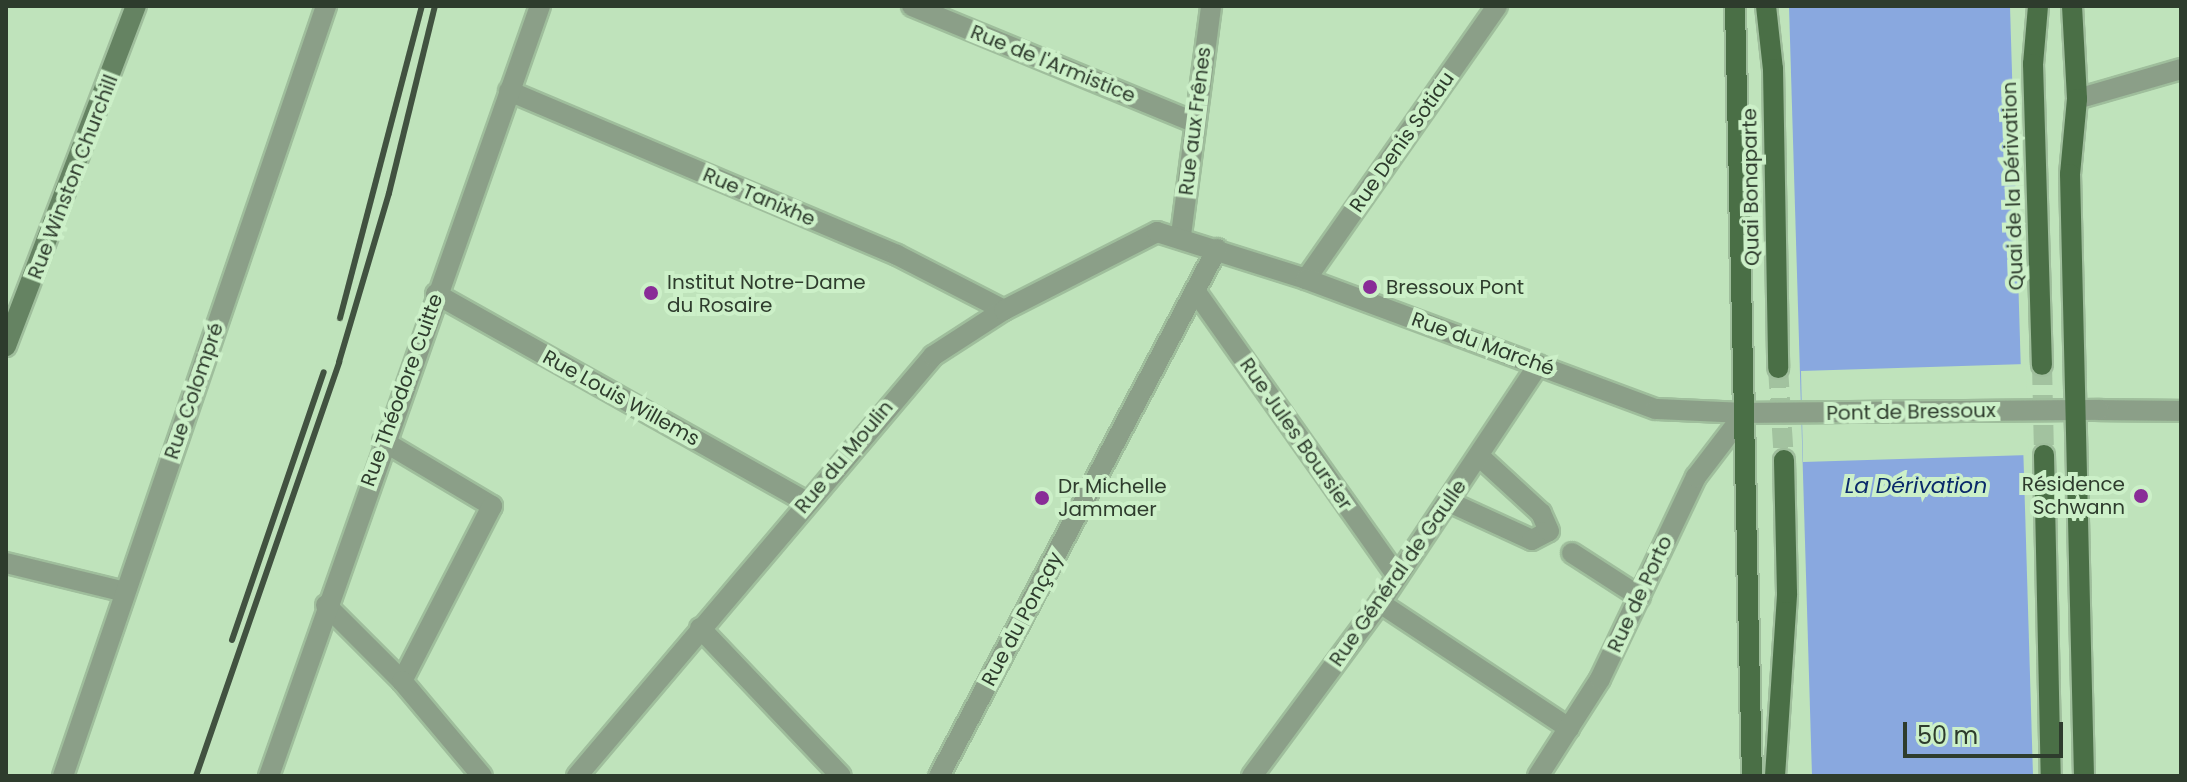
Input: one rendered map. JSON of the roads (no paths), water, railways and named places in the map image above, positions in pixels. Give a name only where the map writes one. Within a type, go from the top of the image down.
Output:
[{"type":"main road","name":"Rue Winston Churchill","points":[[6,346],[136,6]]},
{"type":"main road","points":[[1735,6],[1752,776]]},
{"type":"main road","name":"Quai Bonaparte","points":[[1766,6],[1773,69],[1778,368]]},
{"type":"main road","name":"Quai de la Dérivation","points":[[2038,6],[2033,64],[2042,365]]},
{"type":"main road","points":[[2072,6],[2077,99],[2070,174],[2084,776]]},
{"type":"main road","points":[[2044,455],[2051,776]]},
{"type":"main road","points":[[1775,776],[1787,593],[1784,460]]},
{"type":"street","name":"Rue Colompré","points":[[63,776],[326,6]]},
{"type":"street","name":"Rue Théodore Cuitte","points":[[269,776],[383,441],[540,6]]},
{"type":"street","name":"Rue de l'Armistice","points":[[912,6],[1194,122]]},
{"type":"street","name":"Rue aux Frênes","points":[[1181,235],[1211,6]]},
{"type":"street","name":"Rue Denis Sotiau","points":[[1306,279],[1497,6]]},
{"type":"street","points":[[2077,99],[2181,69]]},
{"type":"street","name":"Rue Tanixhe","points":[[509,91],[897,255],[1004,310]]},
{"type":"street","name":"Rue du Moulin","points":[[577,776],[806,502],[933,356],[1004,310],[1150,234],[1181,235]]},
{"type":"street","name":"Rue du Marché","points":[[1181,235],[1656,409],[1745,413]]},
{"type":"street","name":"Rue du Ponçay","points":[[939,776],[1217,249]]},
{"type":"street","name":"Rue Jules Boursier","points":[[1196,292],[1397,576]]},
{"type":"street","name":"Rue Louis Willems","points":[[436,294],[806,502]]},
{"type":"street","name":"Rue Général de Gaulle","points":[[1252,776],[1380,603],[1538,365]]},
{"type":"street","name":"Pont de Bressoux","points":[[1745,413],[2181,411]]},
{"type":"street","name":"Rue de Porto","points":[[1538,776],[1569,728],[1640,597],[1696,477],[1745,413]]},
{"type":"street","points":[[383,441],[492,506],[402,681]]},
{"type":"street","points":[[1449,502],[1532,540],[1549,531],[1541,513],[1479,456]]},
{"type":"street","points":[[1572,553],[1640,597]]},
{"type":"street","points":[[6,563],[125,592]]},
{"type":"street","points":[[1380,603],[1569,728]]},
{"type":"street","points":[[326,605],[402,681],[482,776]]},
{"type":"street","points":[[700,628],[841,776]]},
{"type":"water","name":"La Dérivation","points":[[1789,6],[2010,6],[2033,776],[1812,776]]},
{"type":"tunnel","points":[[2042,365],[2044,455]]},
{"type":"tunnel","points":[[1778,368],[1784,460]]},
{"type":"railway","points":[[340,318],[422,6]]},
{"type":"railway","points":[[196,776],[339,362],[389,193],[435,6]]},
{"type":"railway","points":[[232,640],[324,372]]},
{"type":"place","name":"Bressoux Pont","points":[[1370,287]]},
{"type":"place","name":"Institut Notre-Dame du Rosaire","points":[[651,293]]},
{"type":"place","name":"Résidence Schwann","points":[[2141,496]]},
{"type":"place","name":"Dr Michelle Jammaer","points":[[1042,498]]}]
